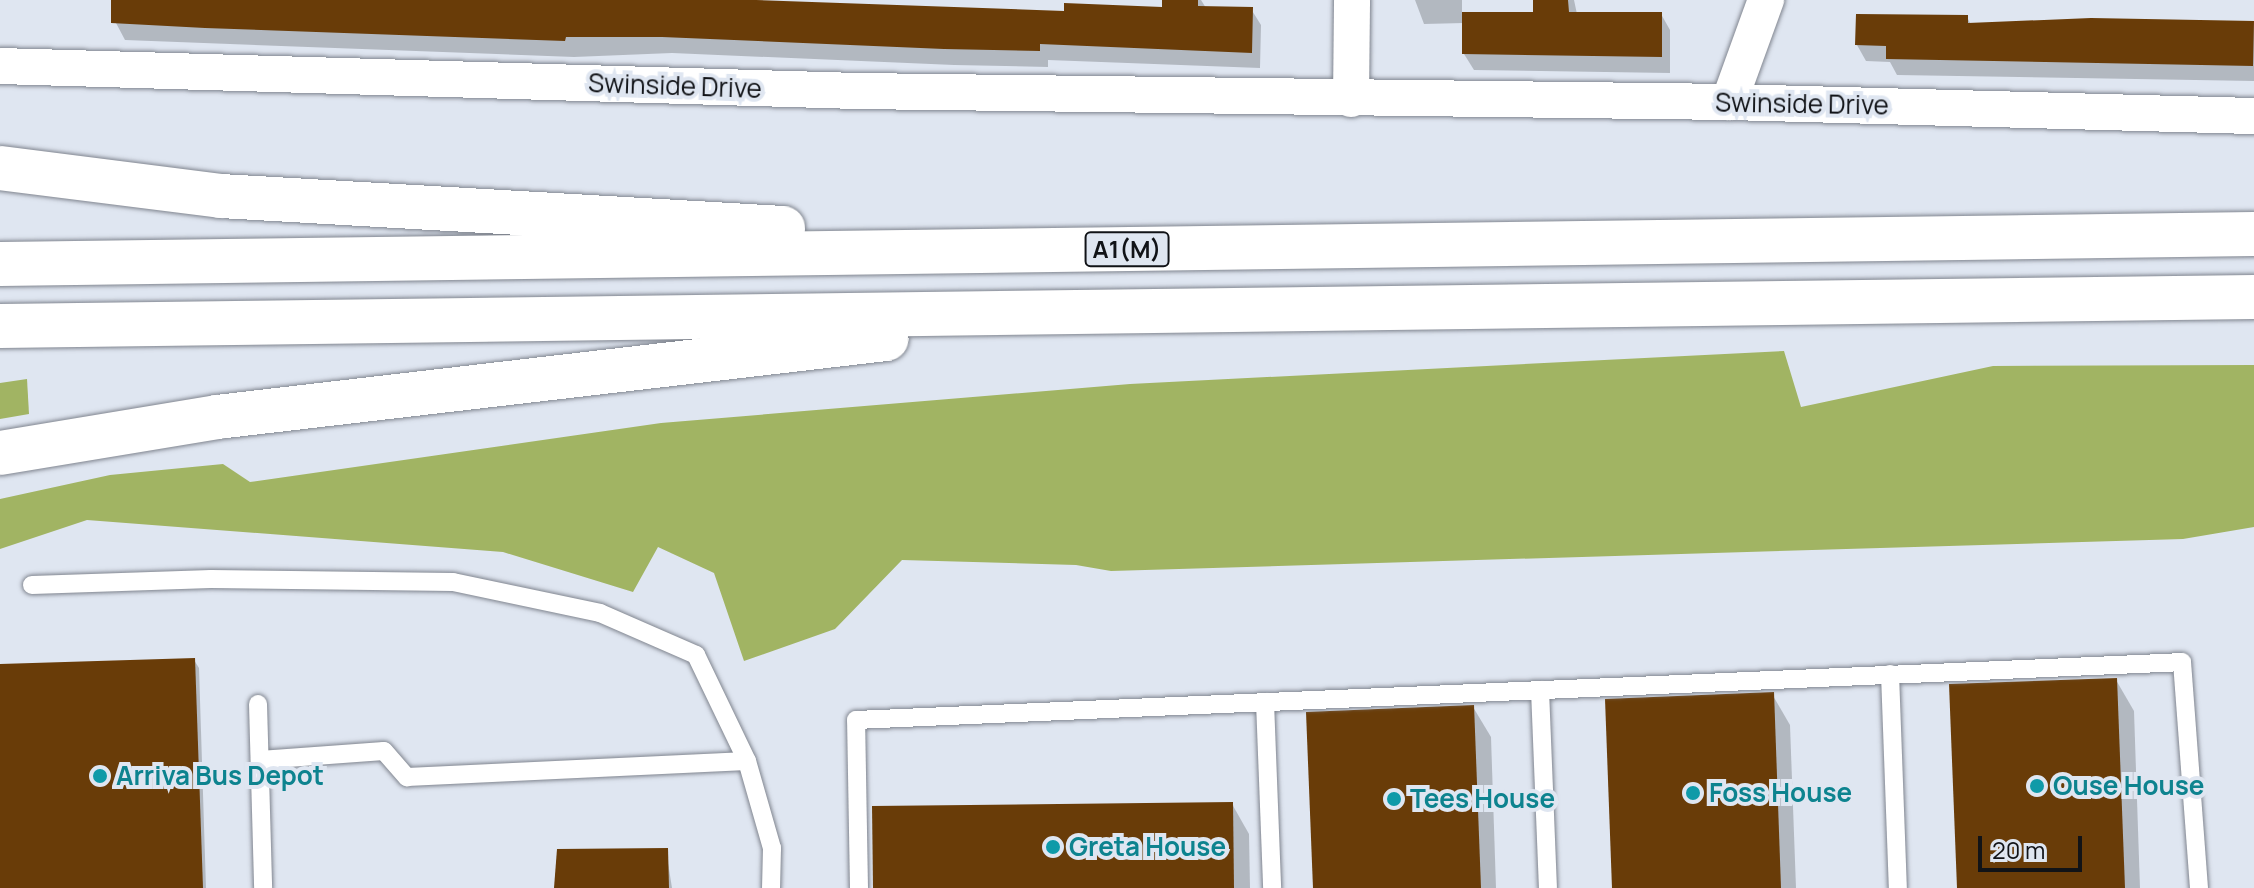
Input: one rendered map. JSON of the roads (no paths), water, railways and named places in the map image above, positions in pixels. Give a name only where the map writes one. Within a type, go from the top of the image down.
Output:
[{"type":"highway","points":[[0,168],[221,196],[1117,250]]},
{"type":"highway","name":"A1(M)","points":[[0,264],[2254,234]]},
{"type":"highway","points":[[0,326],[2254,297]]},
{"type":"highway","points":[[0,453],[217,417],[1118,312]]},
{"type":"street","points":[[1351,99],[1352,0]]},
{"type":"street","points":[[1729,102],[1766,0]]},
{"type":"street","name":"Swinside Drive","points":[[0,66],[856,91],[1729,102],[2254,116]]},
{"type":"lane","points":[[32,585],[211,579],[453,582],[600,613],[696,655],[747,761],[772,848],[771,888]]},
{"type":"lane","points":[[859,888],[856,720],[2182,662],[2199,888]]},
{"type":"lane","points":[[1890,674],[1898,888]]},
{"type":"lane","points":[[1540,690],[1548,888]]},
{"type":"lane","points":[[1265,702],[1272,888]]},
{"type":"lane","points":[[258,704],[263,888]]},
{"type":"lane","points":[[260,760],[384,751],[407,777],[747,761]]},
{"type":"place","name":"Arriva Bus Depot","points":[[100,776]]},
{"type":"place","name":"Ouse House","points":[[2037,786]]},
{"type":"place","name":"Foss House","points":[[1693,793]]},
{"type":"place","name":"Tees House","points":[[1394,799]]},
{"type":"place","name":"Greta House","points":[[1053,847]]}]
